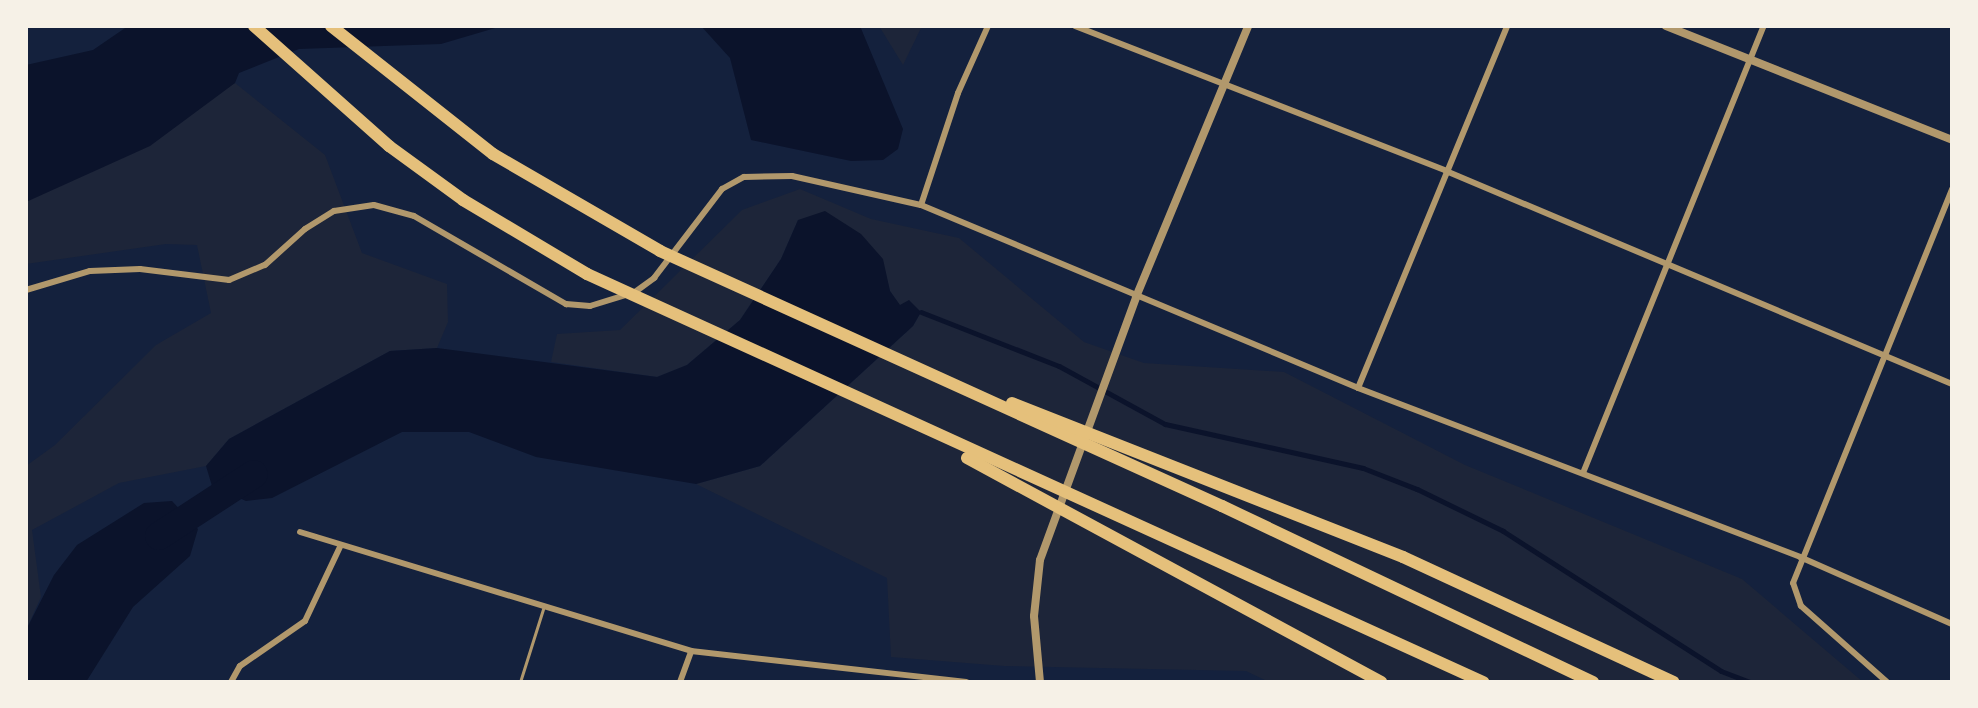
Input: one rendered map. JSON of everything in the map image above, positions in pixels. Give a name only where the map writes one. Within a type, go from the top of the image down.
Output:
[{"type":"highway","points":[[254,26],[389,146],[523,237],[587,274],[898,419],[1483,682]]},
{"type":"highway","points":[[331,26],[441,118],[554,194],[660,251],[1593,682]]},
{"type":"highway","points":[[872,348],[1403,557],[1674,682]]},
{"type":"highway","points":[[898,419],[1196,586],[1381,682]]},
{"type":"street","points":[[921,205],[958,93],[988,26]]},
{"type":"street","points":[[1075,26],[1223,87],[1446,171],[1666,267],[1952,384]]},
{"type":"street","points":[[1040,682],[1034,616],[1040,560],[1088,418],[1248,26]]},
{"type":"street","points":[[1358,388],[1507,26]]},
{"type":"street","points":[[1666,26],[1952,140]]},
{"type":"street","points":[[1583,473],[1764,26]]},
{"type":"street","points":[[26,290],[90,271],[140,269],[229,280],[265,265],[305,229],[334,211],[374,205],[414,216],[566,304],[590,306],[635,292],[654,278],[706,205],[744,177],[792,176],[921,205],[1358,388],[1800,557],[1952,624]]},
{"type":"street","points":[[1887,682],[1801,606],[1793,583],[1800,557],[1886,357],[1952,189]]},
{"type":"street","points":[[300,532],[691,651],[966,682]]},
{"type":"street","points":[[231,682],[240,666],[305,621],[341,545]]},
{"type":"street","points":[[680,682],[691,651]]},
{"type":"lane","points":[[520,682],[544,606]]},
{"type":"shaded area","points":[[128,26],[502,26],[441,44],[299,49],[239,73],[235,83],[150,146],[26,202],[26,65],[93,50]]},
{"type":"shaded area","points":[[701,26],[860,26],[903,129],[898,149],[883,160],[851,161],[751,140],[730,58]]},
{"type":"shaded area","points":[[879,26],[922,26],[903,65]]},
{"type":"shaded area","points":[[235,83],[325,155],[362,253],[447,284],[448,322],[437,348],[390,351],[229,439],[206,466],[119,483],[32,530],[41,597],[26,630],[26,466],[55,445],[156,345],[211,313],[197,245],[166,244],[26,264],[26,202]]},
{"type":"shaded area","points":[[800,189],[871,219],[959,238],[1084,342],[1144,363],[1284,372],[1465,465],[1742,579],[1863,682],[1269,682],[1246,671],[1004,666],[891,657],[887,578],[696,484],[760,466],[913,326],[921,312],[900,306],[890,291],[882,259],[798,220],[781,259],[740,320],[687,365],[657,377],[551,362],[557,334],[620,330],[742,210]]},
{"type":"shaded area","points":[[825,211],[861,234],[883,259],[890,291],[900,305],[909,300],[921,312],[913,326],[760,466],[696,484],[536,457],[469,432],[402,432],[272,498],[246,501],[212,486],[206,466],[229,439],[390,351],[437,348],[657,377],[687,365],[740,320],[781,259],[798,220]]},
{"type":"shaded area","points":[[172,501],[198,529],[190,556],[133,607],[86,682],[26,682],[26,630],[54,575],[77,545],[144,503]]},
{"type":"waterway","points":[[921,312],[1059,366],[1165,424],[1363,468],[1417,489],[1503,531],[1721,671],[1750,682]]},
{"type":"waterway","points":[[159,536],[254,474]]}]
